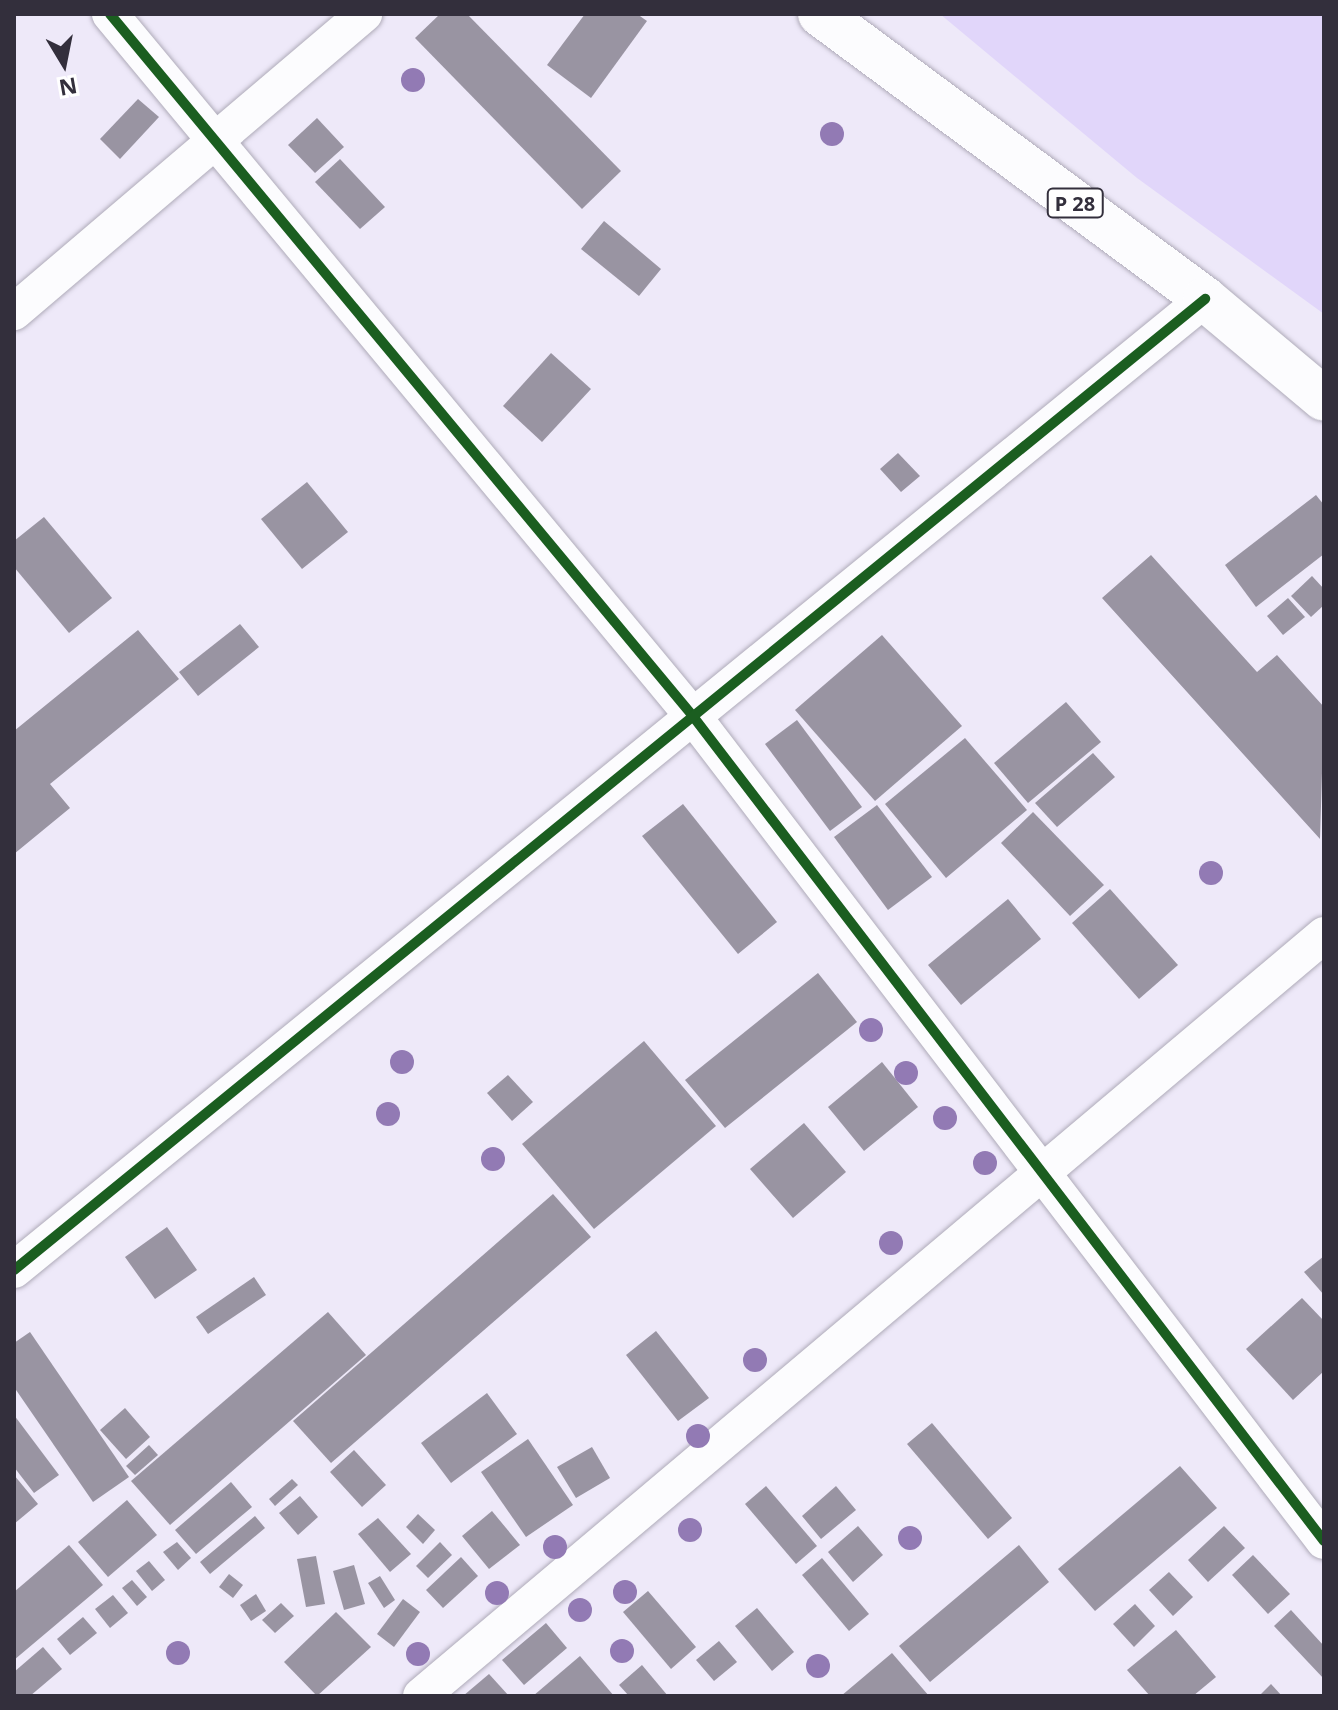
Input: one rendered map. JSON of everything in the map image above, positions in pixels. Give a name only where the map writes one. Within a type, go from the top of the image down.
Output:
[{"type":"main road","name":"P 28","points":[[820,14],[1205,299],[1324,399]]},
{"type":"street","points":[[110,14],[692,715],[1040,1176],[1324,1541]]},
{"type":"street","points":[[14,312],[364,14]]},
{"type":"street","points":[[14,1270],[1205,299]]},
{"type":"street","points":[[421,1696],[1324,935]]},
{"type":"shaded area","points":[[940,14],[1324,14],[1324,314],[1137,178]]},
{"type":"building","points":[[440,14],[467,14],[621,171],[582,209],[415,38]]},
{"type":"building","points":[[585,14],[637,14],[647,21],[591,98],[547,65]]},
{"type":"building","points":[[138,99],[159,117],[120,159],[100,139]]},
{"type":"building","points":[[317,118],[344,147],[315,173],[288,145]]},
{"type":"building","points":[[340,159],[385,207],[360,229],[315,182]]},
{"type":"building","points":[[604,221],[661,269],[639,296],[581,249]]},
{"type":"building","points":[[551,353],[591,389],[542,442],[503,406]]},
{"type":"building","points":[[898,453],[920,476],[901,492],[880,469]]},
{"type":"building","points":[[307,482],[348,532],[302,569],[261,519]]},
{"type":"building","points":[[1316,495],[1324,505],[1324,554],[1256,607],[1225,565]]},
{"type":"building","points":[[44,517],[112,598],[69,633],[14,567],[14,541]]},
{"type":"building","points":[[1151,555],[1257,672],[1277,655],[1324,707],[1320,839],[1102,598]]},
{"type":"building","points":[[1312,576],[1324,589],[1324,605],[1311,617],[1291,596]]},
{"type":"building","points":[[1288,598],[1305,617],[1283,635],[1267,616]]},
{"type":"building","points":[[240,624],[259,647],[198,696],[179,672]]},
{"type":"building","points":[[138,630],[179,679],[50,784],[70,808],[14,854],[14,731]]},
{"type":"building","points":[[882,635],[962,726],[875,801],[795,710]]},
{"type":"building","points":[[1066,702],[1101,742],[1028,803],[994,763]]},
{"type":"building","points":[[797,720],[862,807],[830,831],[765,744]]},
{"type":"building","points":[[965,738],[1027,810],[946,878],[885,804]]},
{"type":"building","points":[[1093,753],[1115,777],[1057,827],[1035,803]]},
{"type":"building","points":[[683,804],[777,922],[738,954],[642,836]]},
{"type":"building","points":[[877,805],[932,877],[888,910],[834,837]]},
{"type":"building","points":[[1033,812],[1104,885],[1070,916],[1001,843]]},
{"type":"building","points":[[1110,889],[1178,965],[1139,999],[1072,923]]},
{"type":"building","points":[[1008,899],[1041,939],[961,1005],[928,965]]},
{"type":"building","points":[[818,973],[857,1022],[725,1128],[685,1080]]},
{"type":"building","points":[[644,1041],[716,1126],[594,1229],[522,1144]]},
{"type":"building","points":[[882,1062],[918,1107],[864,1151],[828,1107]]},
{"type":"building","points":[[508,1075],[533,1102],[512,1121],[487,1093]]},
{"type":"building","points":[[804,1123],[846,1172],[793,1218],[750,1169]]},
{"type":"building","points":[[553,1194],[591,1237],[331,1463],[293,1421]]},
{"type":"building","points":[[167,1227],[197,1270],[155,1299],[125,1257]]},
{"type":"building","points":[[1324,1256],[1324,1295],[1304,1272]]},
{"type":"building","points":[[254,1277],[266,1295],[208,1334],[196,1317]]},
{"type":"building","points":[[1302,1298],[1324,1321],[1324,1371],[1293,1400],[1246,1349]]},
{"type":"building","points":[[328,1312],[366,1355],[170,1525],[131,1481]]},
{"type":"building","points":[[656,1331],[709,1398],[678,1421],[626,1355]]},
{"type":"building","points":[[30,1332],[129,1477],[93,1502],[14,1387],[14,1343]]},
{"type":"building","points":[[487,1393],[517,1434],[451,1483],[421,1443]]},
{"type":"building","points":[[125,1408],[150,1437],[126,1459],[100,1430]]},
{"type":"building","points":[[14,1415],[59,1475],[34,1493],[14,1467]]},
{"type":"building","points":[[932,1423],[1012,1518],[988,1539],[907,1444]]},
{"type":"building","points":[[528,1439],[573,1505],[526,1537],[481,1472]]},
{"type":"building","points":[[149,1445],[158,1455],[135,1475],[126,1466]]},
{"type":"building","points":[[592,1447],[610,1478],[576,1498],[557,1467]]},
{"type":"building","points":[[354,1450],[386,1485],[362,1507],[330,1472]]},
{"type":"building","points":[[1180,1466],[1217,1508],[1095,1611],[1058,1569]]},
{"type":"building","points":[[14,1475],[38,1504],[14,1524]]},
{"type":"building","points":[[292,1479],[298,1485],[275,1506],[269,1499]]},
{"type":"building","points":[[231,1482],[252,1507],[196,1554],[175,1530]]},
{"type":"building","points":[[766,1486],[817,1546],[796,1564],[745,1504]]},
{"type":"building","points":[[836,1486],[856,1510],[821,1539],[802,1516]]},
{"type":"building","points":[[300,1496],[318,1517],[298,1535],[279,1513]]},
{"type":"building","points":[[127,1500],[157,1535],[108,1577],[78,1542]]},
{"type":"building","points":[[492,1511],[520,1545],[489,1569],[462,1536]]},
{"type":"building","points":[[418,1514],[435,1530],[423,1544],[406,1527]]},
{"type":"building","points":[[255,1516],[265,1528],[210,1574],[200,1562]]},
{"type":"building","points":[[378,1518],[411,1554],[390,1572],[358,1534]]},
{"type":"building","points":[[858,1526],[883,1555],[853,1582],[828,1552]]},
{"type":"building","points":[[1224,1526],[1245,1548],[1208,1582],[1188,1560]]},
{"type":"building","points":[[177,1542],[191,1558],[178,1570],[163,1552]]},
{"type":"building","points":[[440,1542],[452,1555],[428,1578],[416,1566]]},
{"type":"building","points":[[69,1545],[103,1585],[14,1660],[14,1592]]},
{"type":"building","points":[[1019,1545],[1049,1582],[930,1682],[899,1646]]},
{"type":"building","points":[[1253,1555],[1290,1594],[1268,1614],[1232,1575]]},
{"type":"building","points":[[316,1556],[325,1604],[306,1607],[297,1559]]},
{"type":"building","points":[[461,1557],[478,1576],[443,1608],[426,1590]]},
{"type":"building","points":[[822,1558],[869,1614],[849,1631],[802,1575]]},
{"type":"building","points":[[149,1561],[165,1580],[152,1591],[136,1571]]},
{"type":"building","points":[[354,1565],[365,1604],[344,1610],[333,1571]]},
{"type":"building","points":[[1169,1572],[1193,1597],[1173,1616],[1149,1590]]},
{"type":"building","points":[[229,1574],[243,1585],[233,1598],[219,1587]]},
{"type":"building","points":[[380,1576],[395,1600],[384,1608],[368,1583]]},
{"type":"building","points":[[132,1580],[147,1597],[137,1606],[122,1588]]},
{"type":"building","points":[[648,1591],[696,1647],[671,1669],[623,1612]]},
{"type":"building","points":[[256,1594],[266,1611],[251,1621],[240,1605]]},
{"type":"building","points":[[113,1595],[128,1613],[110,1628],[95,1609]]},
{"type":"building","points":[[403,1599],[420,1612],[394,1647],[377,1634]]},
{"type":"building","points":[[281,1603],[294,1616],[275,1633],[262,1620]]},
{"type":"building","points":[[1135,1604],[1155,1626],[1134,1647],[1113,1624]]},
{"type":"building","points":[[757,1608],[794,1652],[772,1671],[735,1626]]},
{"type":"building","points":[[1291,1610],[1324,1646],[1324,1679],[1274,1626]]},
{"type":"building","points":[[336,1612],[371,1647],[317,1696],[284,1662]]},
{"type":"building","points":[[83,1617],[97,1633],[70,1655],[57,1639]]},
{"type":"building","points":[[546,1623],[567,1648],[524,1685],[502,1660]]},
{"type":"building","points":[[1176,1630],[1216,1677],[1193,1696],[1150,1696],[1127,1670]]},
{"type":"building","points":[[719,1641],[737,1662],[714,1681],[696,1660]]},
{"type":"building","points":[[43,1647],[62,1669],[30,1696],[14,1696],[14,1672]]},
{"type":"building","points":[[892,1653],[929,1696],[841,1696]]},
{"type":"building","points":[[580,1656],[614,1696],[533,1696]]},
{"type":"building","points":[[642,1665],[668,1696],[629,1696],[619,1685]]},
{"type":"building","points":[[489,1674],[509,1696],[463,1696]]},
{"type":"building","points":[[1271,1684],[1282,1696],[1259,1696]]},
{"type":"cycle path","points":[[110,14],[692,715],[1324,1541]]},
{"type":"cycle path","points":[[14,1270],[1205,299]]}]
